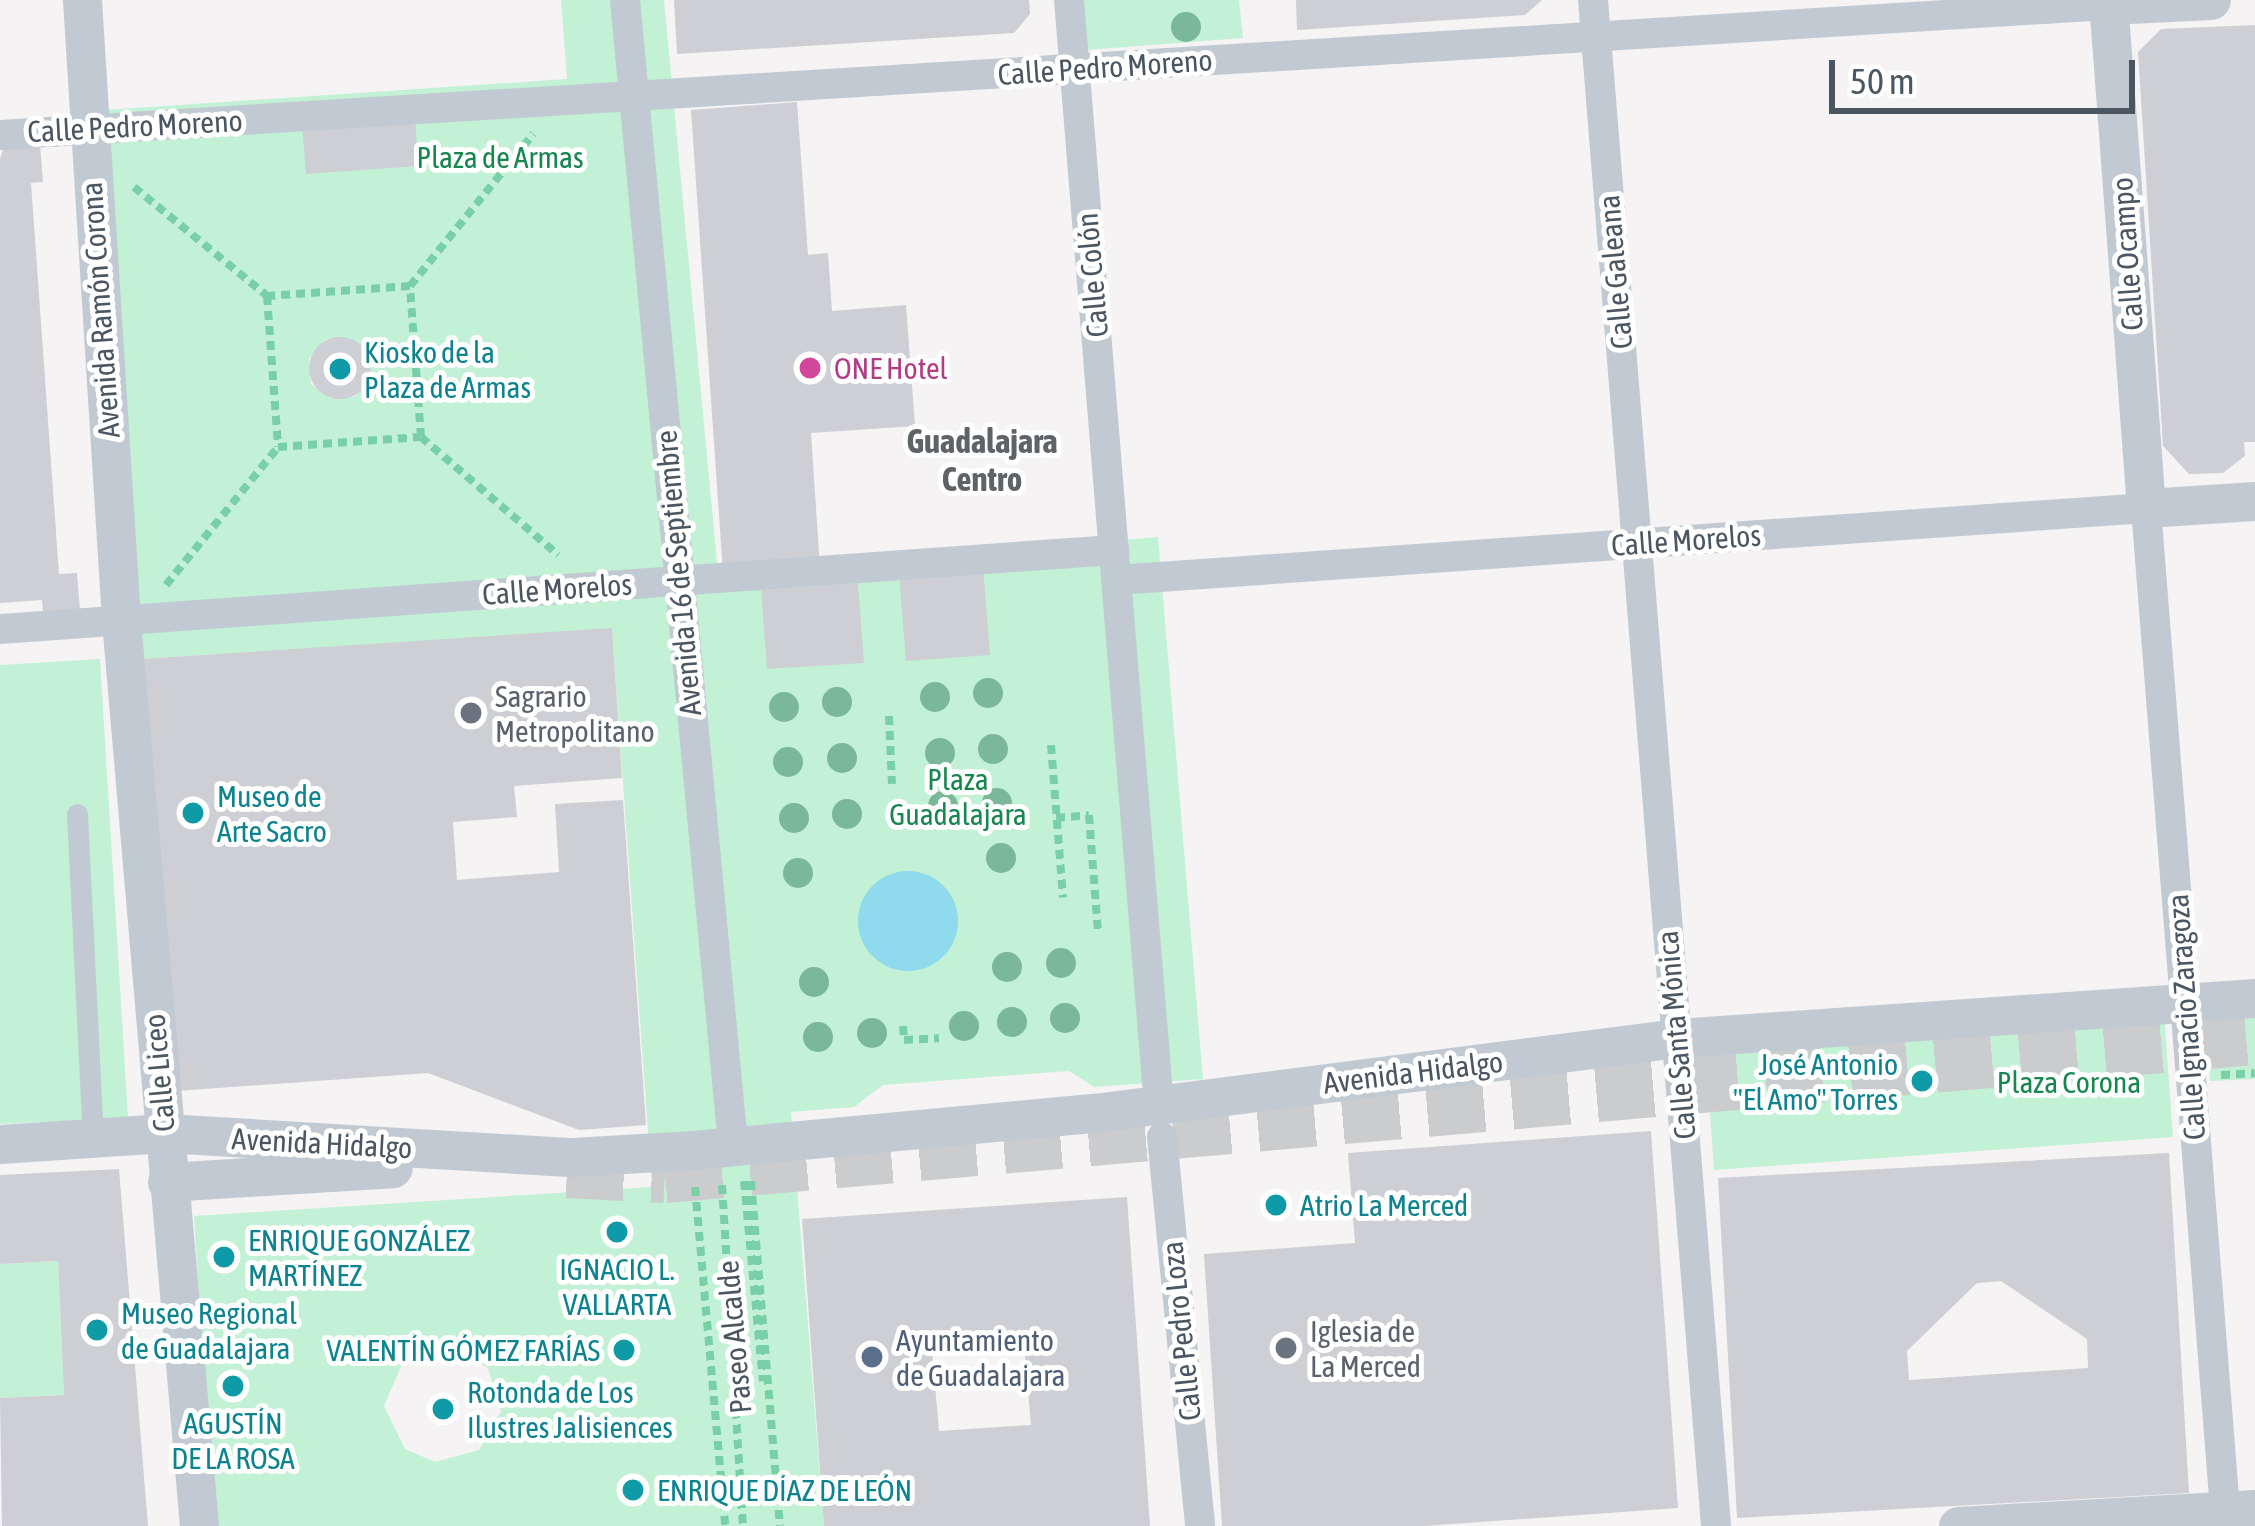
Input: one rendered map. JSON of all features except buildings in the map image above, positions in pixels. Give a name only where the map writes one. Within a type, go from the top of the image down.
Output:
[{"type":"street","name":"Avenida Ramón Corona","points":[[82,0],[89,140],[130,620]]},
{"type":"street","name":"Avenida 16 de Septiembre","points":[[625,0],[678,580],[737,1145]]},
{"type":"street","name":"Calle Colón","points":[[1069,0],[1157,1082]]},
{"type":"street","name":"Calle Galeana","points":[[1593,0],[1636,544]]},
{"type":"street","name":"Calle Pedro Moreno","points":[[0,135],[89,140],[560,100],[2211,0]]},
{"type":"street","name":"Calle Ocampo","points":[[2108,3],[2146,508]]},
{"type":"street","name":"Calle Morelos","points":[[0,629],[678,580],[1636,544],[2255,501]]},
{"type":"street","name":"Calle Ignacio Zaragoza","points":[[2146,508],[2185,1002],[2236,1515]]},
{"type":"street","name":"Calle Santa Mónica","points":[[1636,544],[1716,1526]]},
{"type":"street","name":"Calle Liceo","points":[[130,620],[167,1182],[199,1526]]},
{"type":"street","name":"Avenida Hidalgo","points":[[167,1182],[692,1150],[1116,1110],[1677,1038],[2255,998]]},
{"type":"street","name":"Avenida Hidalgo","points":[[0,1144],[164,1133],[572,1157]]},
{"type":"street","name":"Calle Pedro Loza","points":[[1162,1137],[1200,1526]]},
{"type":"street","points":[[1958,1526],[2236,1515]]},
{"type":"lane","points":[[77,814],[94,1138]]},
{"type":"lane","points":[[2105,1507],[2147,1515]]},
{"type":"path","points":[[421,437],[410,286],[560,100]]},
{"type":"path","points":[[89,140],[267,296],[278,447],[130,620]]},
{"type":"path","points":[[267,296],[410,286]]},
{"type":"path","points":[[278,447],[421,437],[596,587]]},
{"type":"path","points":[[889,716],[892,784]]},
{"type":"path","points":[[1051,745],[1063,898]]},
{"type":"path","points":[[1056,818],[1089,815],[1098,932]]},
{"type":"path","points":[[903,1025],[904,1040],[939,1038]]},
{"type":"path","name":"Paseo Alcalde","points":[[737,1145],[776,1526]]},
{"type":"path","name":"Paseo Alcalde","points":[[692,1150],[725,1526]]},
{"type":"green space","points":[[561,0],[664,0],[718,573],[1158,537],[1203,1079],[1094,1087],[1069,1071],[883,1085],[854,1107],[791,1112],[824,1526],[213,1526],[194,1216],[652,1187],[612,629],[141,659],[105,110],[567,79]],"holes":[[[349,338],[369,353],[371,380],[354,397],[330,398],[311,384],[309,358],[326,339]],[[449,1347],[488,1368],[501,1411],[479,1450],[435,1462],[405,1449],[384,1406],[403,1362]]]},
{"type":"green space","points":[[1082,0],[1239,0],[1243,38],[1086,50]]},
{"type":"green space","points":[[100,659],[128,1118],[0,1124],[0,665]]},
{"type":"green space","points":[[2255,1006],[2255,1079],[2210,1081],[2206,1009]]},
{"type":"green space","name":"Plaza Corona","points":[[2164,1013],[2173,1137],[1714,1170],[1705,1045]]},
{"type":"green space","points":[[58,1261],[64,1395],[0,1398],[0,1264]]},
{"type":"water","points":[[908,871],[927,875],[943,886],[954,902],[958,921],[954,940],[943,956],[927,967],[908,971],[889,967],[873,956],[862,940],[858,921],[862,902],[873,886],[889,875]]},
{"type":"tunnel","points":[[567,1169],[665,1174],[2255,1036]]},
{"type":"place","name":"ONE Hotel","points":[[810,368]]},
{"type":"place","name":"Kiosko de la Plaza de Armas","points":[[340,369]]},
{"type":"place","name":"Sagrario Metropolitano","points":[[471,713]]},
{"type":"place","name":"Museo de Arte Sacro","points":[[193,813]]},
{"type":"place","name":"José Antonio \"El Amo\" Torres","points":[[1922,1081]]},
{"type":"place","name":"Atrio La Merced","points":[[1276,1205]]},
{"type":"place","name":"IGNACIO L. VALLARTA","points":[[617,1232]]},
{"type":"place","name":"ENRIQUE GONZÁLEZ MARTÍNEZ","points":[[224,1257]]},
{"type":"place","name":"Museo Regional de Guadalajara","points":[[97,1330]]},
{"type":"place","name":"Iglesia de La Merced","points":[[1286,1348]]},
{"type":"place","name":"VALENTÍN GÓMEZ FARÍAS","points":[[624,1350]]},
{"type":"place","name":"Ayuntamiento de Guadalajara","points":[[872,1357]]},
{"type":"place","name":"AGUSTÍN DE LA ROSA","points":[[233,1386]]},
{"type":"place","name":"Rotonda de Los Ilustres Jalisiences","points":[[443,1409]]},
{"type":"place","name":"ENRIQUE DÍAZ DE LEÓN","points":[[633,1490]]},
{"type":"district","name":"Guadalajara Centro","points":[[982,461]]},
{"type":"park label","name":"Plaza de Armas","points":[[500,157]]},
{"type":"park label","name":"Plaza Guadalajara","points":[[958,796]]}]
